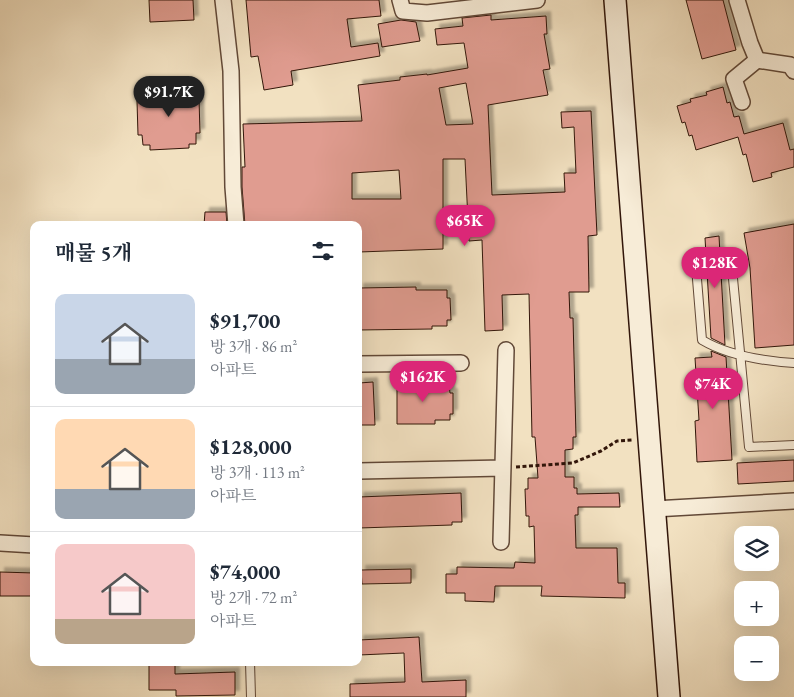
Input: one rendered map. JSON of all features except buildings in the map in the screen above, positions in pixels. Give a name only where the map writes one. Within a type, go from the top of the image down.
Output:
[{"type":"street","points":[[223,0],[231,71],[233,187],[236,221]]},
{"type":"street","points":[[400,0],[402,11],[427,13],[537,0]]},
{"type":"street","points":[[615,0],[669,697]]},
{"type":"street","points":[[737,0],[757,60]]},
{"type":"street","points":[[742,102],[734,79],[757,60],[790,65],[794,71]]},
{"type":"street","points":[[501,542],[506,350]]},
{"type":"street","points":[[362,364],[461,363]]},
{"type":"street","points":[[362,471],[503,468]]},
{"type":"street","points":[[654,509],[794,501]]},
{"type":"street","points":[[0,543],[30,545]]},
{"type":"lane","points":[[696,267],[702,340],[714,347],[741,356],[794,363]]},
{"type":"lane","points":[[732,268],[749,447],[794,445]]},
{"type":"lane","points":[[250,666],[251,697]]},
{"type":"path","points":[[503,468],[573,463],[601,451],[617,441],[648,438]]}]
